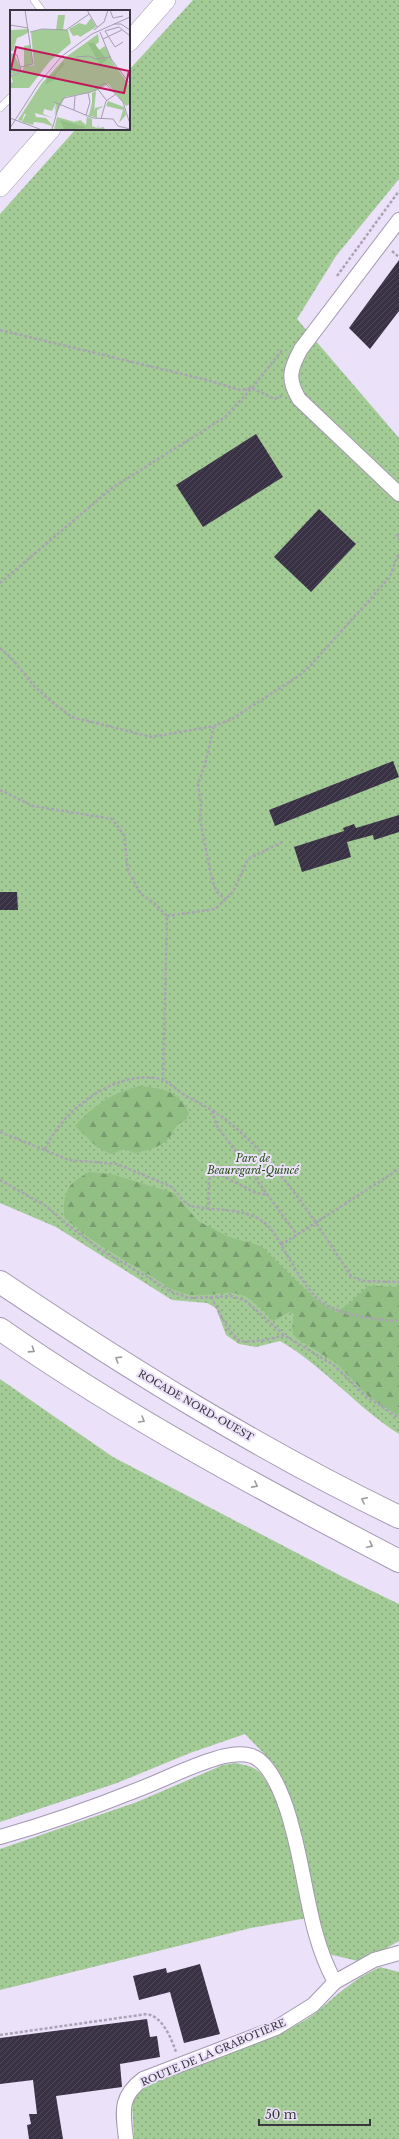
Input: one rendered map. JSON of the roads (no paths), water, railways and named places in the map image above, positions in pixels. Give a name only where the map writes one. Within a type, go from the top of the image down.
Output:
[{"type":"highway","name":"ROCADE NORD-OUEST","points":[[0,1282],[50,1316],[210,1415],[333,1484],[399,1518]]},
{"type":"highway","points":[[0,1329],[133,1414],[249,1482],[399,1561]]},
{"type":"main road","points":[[130,41],[166,0]]},
{"type":"main road","points":[[0,187],[51,130]]},
{"type":"street","points":[[399,220],[301,350],[293,364],[292,383],[299,399],[399,494]]},
{"type":"street","points":[[0,1838],[137,1790],[212,1760],[233,1754],[252,1756],[263,1764],[270,1772],[288,1814],[297,1846],[316,1937],[325,1964],[335,1982]]},
{"type":"street","name":"ROUTE DE LA GRABOTIÈRE","points":[[126,2139],[124,2110],[127,2094],[143,2079],[181,2066],[276,2028],[312,2004],[335,1982],[374,1960],[399,1953]]},
{"type":"lane","points":[[34,0],[41,10]]},
{"type":"lane","points":[[0,108],[10,98]]},
{"type":"park label","name":"Parc de Beauregard-Quincé","points":[[253,1164]]}]
